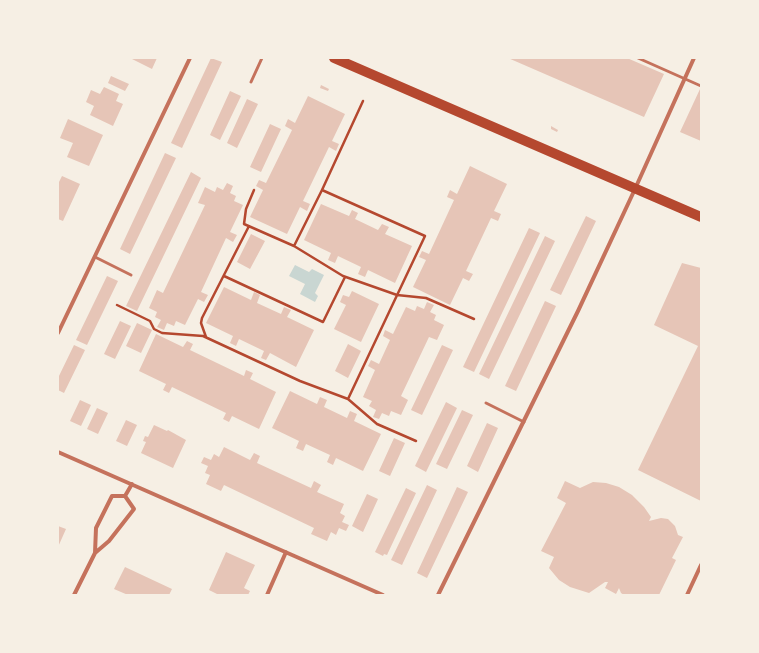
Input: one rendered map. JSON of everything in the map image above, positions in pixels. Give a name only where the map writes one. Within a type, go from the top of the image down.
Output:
[{"type":"main road","points":[[334,58],[701,217]]},
{"type":"street","points":[[58,333],[190,58]]},
{"type":"street","points":[[438,595],[524,422],[635,189],[694,58]]},
{"type":"street","points":[[58,452],[383,595]]},
{"type":"street","points":[[125,496],[132,484]]},
{"type":"street","points":[[95,553],[96,528],[112,496],[125,496]]},
{"type":"street","points":[[74,595],[95,553],[109,541],[134,509],[125,496]]},
{"type":"street","points":[[267,595],[286,552]]},
{"type":"street","points":[[687,595],[701,565]]},
{"type":"lane","points":[[251,82],[262,58]]},
{"type":"lane","points":[[638,58],[701,86]]},
{"type":"lane","points":[[95,257],[131,275]]},
{"type":"lane","points":[[486,403],[524,422]]},
{"type":"path","points":[[294,246],[322,190],[363,101]]},
{"type":"path","points":[[254,190],[245,214],[244,224],[294,246],[345,277],[397,295],[426,298],[474,319]]},
{"type":"path","points":[[322,190],[425,236],[348,399]]},
{"type":"path","points":[[206,337],[201,322],[202,318],[249,226]]},
{"type":"path","points":[[224,276],[323,322],[345,277]]},
{"type":"path","points":[[117,305],[150,320],[154,328],[162,333],[193,334],[206,337],[300,381],[348,399],[377,424],[416,441]]},
{"type":"shaded area","points":[[295,265],[309,272],[312,269],[324,275],[315,293],[318,296],[315,302],[300,294],[305,284],[289,276]]},
{"type":"building","points":[[130,58],[157,58],[152,69]]},
{"type":"building","points":[[211,58],[222,62],[182,148],[171,143]]},
{"type":"building","points":[[508,58],[627,58],[664,74],[644,117]]},
{"type":"building","points":[[111,76],[129,84],[125,91],[108,83]]},
{"type":"building","points":[[321,85],[329,89],[328,91],[320,88]]},
{"type":"building","points":[[104,87],[119,94],[116,101],[123,104],[113,126],[90,115],[94,106],[86,102],[91,90],[100,94]]},
{"type":"building","points":[[700,89],[701,90],[701,141],[680,132]]},
{"type":"building","points":[[230,91],[241,96],[220,140],[210,135]]},
{"type":"building","points":[[308,96],[345,114],[332,141],[339,144],[336,151],[329,147],[303,201],[310,204],[307,211],[300,207],[287,234],[250,217],[263,190],[256,186],[259,180],[266,183],[292,130],[285,126],[288,119],[295,123]]},
{"type":"building","points":[[247,99],[258,104],[237,148],[227,143]]},
{"type":"building","points":[[68,119],[103,135],[89,166],[67,157],[73,143],[60,138]]},
{"type":"building","points":[[270,124],[281,129],[261,172],[250,167]]},
{"type":"building","points":[[551,126],[558,130],[557,132],[551,129]]},
{"type":"building","points":[[165,153],[176,158],[130,254],[120,249]]},
{"type":"building","points":[[470,166],[507,184],[494,211],[501,214],[498,221],[491,218],[466,271],[473,274],[469,281],[463,278],[450,305],[413,287],[426,260],[419,257],[422,251],[429,254],[454,200],[447,197],[450,190],[457,194]]},
{"type":"building","points":[[191,172],[201,178],[137,311],[126,306]]},
{"type":"building","points":[[62,176],[80,184],[63,221],[58,219],[58,184]]},
{"type":"building","points":[[227,183],[233,186],[230,193],[236,196],[234,201],[243,205],[230,232],[237,235],[233,242],[226,238],[201,292],[208,295],[204,302],[198,299],[185,325],[176,321],[174,326],[167,323],[164,330],[157,327],[161,320],[155,317],[157,312],[149,308],[157,290],[163,293],[205,205],[198,203],[205,187],[215,192],[217,187],[223,190]]},
{"type":"building","points":[[321,204],[349,216],[352,210],[358,213],[355,219],[378,230],[382,224],[389,227],[385,234],[412,246],[395,283],[368,270],[365,277],[358,274],[361,267],[338,256],[335,263],[328,260],[331,253],[304,240]]},
{"type":"building","points":[[586,216],[596,221],[561,295],[550,290]]},
{"type":"building","points":[[529,228],[540,233],[474,372],[463,367]]},
{"type":"building","points":[[251,234],[265,241],[250,269],[237,262]]},
{"type":"building","points":[[545,236],[555,241],[489,379],[479,374]]},
{"type":"building","points":[[682,263],[701,268],[701,501],[638,470],[698,346],[654,325]]},
{"type":"building","points":[[107,276],[118,281],[87,345],[76,340]]},
{"type":"building","points":[[224,287],[251,300],[254,292],[260,295],[257,303],[281,314],[284,307],[291,310],[287,317],[314,330],[296,367],[270,353],[266,360],[261,358],[264,351],[239,339],[236,346],[230,343],[233,336],[206,323]]},
{"type":"building","points":[[352,291],[379,304],[361,342],[334,329],[346,305],[340,302],[343,295],[349,297]]},
{"type":"building","points":[[545,301],[556,306],[516,391],[505,386]]},
{"type":"building","points":[[427,302],[434,305],[430,312],[436,315],[434,320],[444,325],[437,340],[429,337],[401,396],[408,400],[401,415],[391,411],[389,416],[382,413],[379,419],[373,417],[376,410],[369,406],[372,401],[363,397],[375,370],[368,366],[371,360],[379,364],[390,340],[383,336],[385,330],[393,334],[406,307],[415,311],[417,306],[424,309]]},
{"type":"building","points":[[120,321],[131,326],[115,359],[104,354]]},
{"type":"building","points":[[137,323],[152,330],[141,353],[126,346]]},
{"type":"building","points":[[156,334],[183,347],[187,341],[193,344],[190,350],[244,376],[246,370],[253,373],[250,379],[276,392],[259,429],[232,416],[229,422],[223,419],[226,413],[172,387],[169,393],[163,390],[166,384],[139,371]]},
{"type":"building","points":[[348,344],[361,351],[348,378],[335,371]]},
{"type":"building","points":[[74,345],[85,350],[64,393],[58,390],[58,378]]},
{"type":"building","points":[[442,345],[453,350],[422,415],[411,410]]},
{"type":"building","points":[[290,391],[317,404],[320,397],[327,400],[324,407],[347,418],[350,411],[357,414],[354,421],[381,434],[363,471],[336,458],[333,465],[327,462],[330,455],[306,444],[303,451],[296,448],[299,441],[272,428]]},
{"type":"building","points":[[80,400],[91,405],[81,426],[70,421]]},
{"type":"building","points":[[446,402],[457,408],[426,472],[415,466]]},
{"type":"building","points":[[97,408],[108,413],[98,434],[87,429]]},
{"type":"building","points":[[462,410],[473,415],[447,469],[436,464]]},
{"type":"building","points":[[126,420],[137,425],[127,446],[116,441]]},
{"type":"building","points":[[487,423],[498,428],[478,472],[467,466]]},
{"type":"building","points":[[154,425],[167,431],[168,430],[186,440],[173,468],[141,453],[146,442],[143,441],[145,436],[148,437]]},
{"type":"building","points":[[394,438],[405,443],[390,476],[379,471]]},
{"type":"building","points":[[224,447],[250,460],[254,453],[260,456],[257,463],[311,488],[314,481],[321,485],[317,492],[344,504],[340,513],[345,516],[342,522],[349,525],[346,531],[339,528],[336,535],[331,532],[327,541],[311,534],[314,528],[224,485],[221,491],[206,484],[210,475],[205,473],[208,466],[201,463],[204,457],[211,460],[214,454],[219,457]]},
{"type":"building","points":[[565,481],[580,488],[593,482],[606,483],[619,487],[632,495],[644,507],[651,517],[649,521],[661,518],[668,519],[675,526],[678,535],[683,537],[672,558],[676,560],[659,595],[624,595],[621,593],[619,588],[616,594],[605,588],[608,582],[605,582],[589,593],[570,587],[559,580],[549,568],[554,557],[541,551],[566,503],[557,498]]},
{"type":"building","points":[[427,485],[437,490],[402,565],[391,560]]},
{"type":"building","points":[[457,487],[468,492],[427,578],[417,573]]},
{"type":"building","points":[[406,488],[416,493],[387,555],[384,554],[383,556],[375,552]]},
{"type":"building","points":[[367,494],[378,499],[363,532],[352,526]]},
{"type":"building","points":[[58,526],[66,529],[58,547]]},
{"type":"building","points":[[226,552],[255,565],[244,588],[250,591],[248,595],[219,595],[209,590]]},
{"type":"building","points":[[125,567],[172,589],[169,595],[128,595],[114,589]]}]
